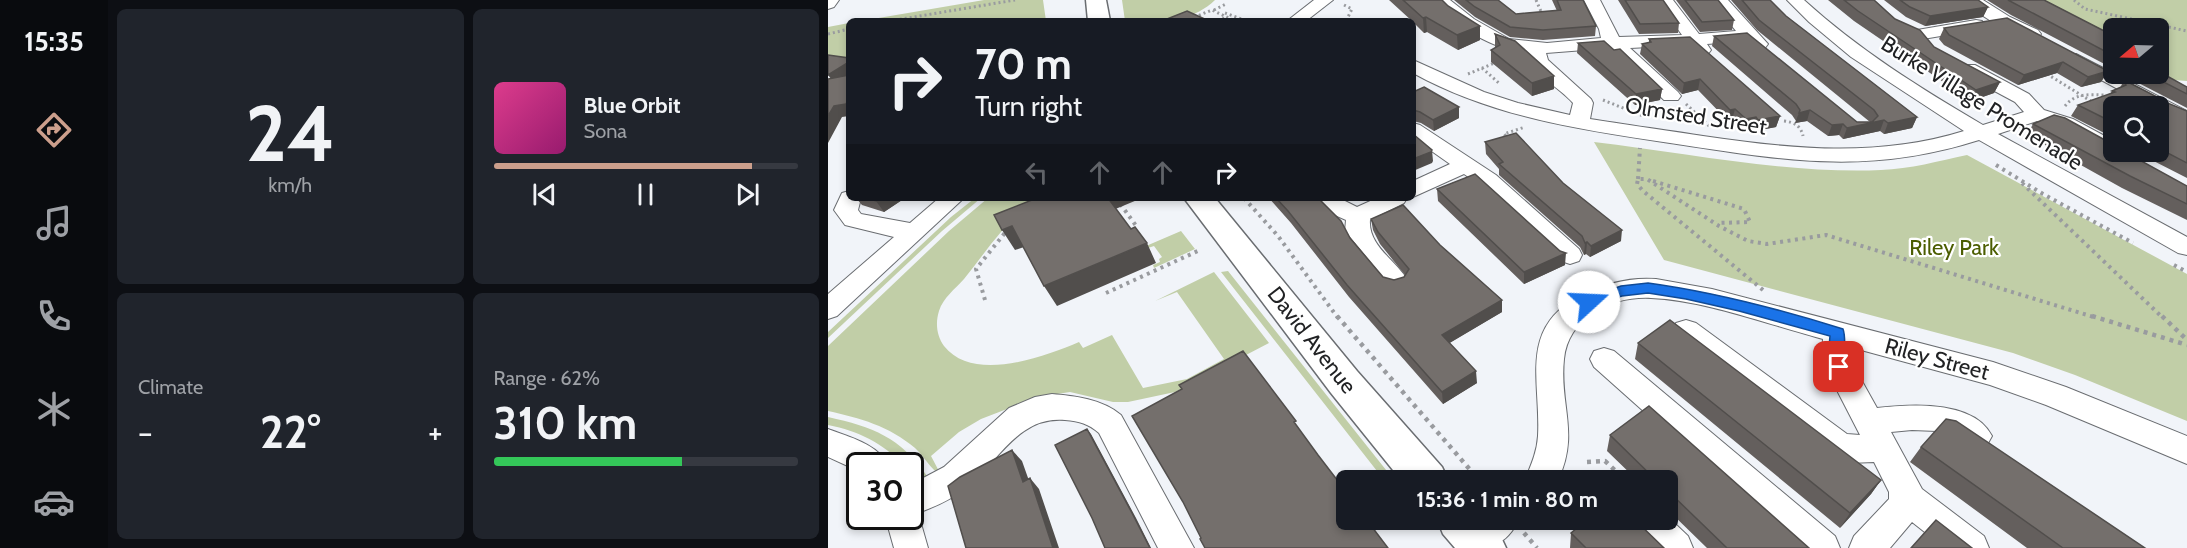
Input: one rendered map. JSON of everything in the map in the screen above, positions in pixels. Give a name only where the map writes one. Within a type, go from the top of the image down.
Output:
[{"type":"main road","points":[[1076,0],[1079,18]]},
{"type":"main road","points":[[1096,0],[1099,18]]},
{"type":"main road","name":"David Avenue","points":[[1201,201],[1344,382],[1419,470]]},
{"type":"street","points":[[828,4],[831,0]]},
{"type":"street","points":[[1301,18],[1325,0]]},
{"type":"street","points":[[1440,0],[1468,23],[1503,43],[1536,49],[1614,42],[1749,36]]},
{"type":"street","points":[[1592,0],[1614,42],[1671,96]]},
{"type":"street","points":[[1665,0],[1692,39],[1719,64]]},
{"type":"street","points":[[1719,0],[1749,36],[1769,52]]},
{"type":"street","name":"Burke Village Promenade","points":[[1795,0],[1816,21],[1862,57],[1931,103],[2061,181],[2187,247]]},
{"type":"street","points":[[1972,0],[2004,21],[2187,119]]},
{"type":"street","points":[[1923,34],[2004,21]]},
{"type":"street","points":[[1904,26],[1923,34],[1937,51]]},
{"type":"street","points":[[1536,49],[1538,59],[1542,64],[1581,99],[1583,103],[1579,122]]},
{"type":"street","points":[[1956,62],[2022,98],[2044,116],[2066,123],[2103,144]]},
{"type":"street","name":"Olmsted Street","points":[[1418,74],[1499,106],[1579,122],[1752,149],[1840,157],[1909,152],[2044,116]]},
{"type":"street","points":[[1416,131],[1488,180],[1570,255]]},
{"type":"street","points":[[1416,188],[1461,162]]},
{"type":"street","points":[[849,201],[846,210],[849,218],[853,220],[886,228],[913,231]]},
{"type":"street","points":[[828,309],[949,201]]},
{"type":"street","points":[[1327,201],[1358,216],[1390,201]]},
{"type":"street","points":[[1358,216],[1357,231],[1366,248],[1395,281]]},
{"type":"street","name":"Riley Street","points":[[1547,470],[1554,449],[1549,363],[1558,330],[1580,308],[1594,300],[1628,290],[1648,288],[1721,301],[1994,374],[2056,396],[2187,450]]},
{"type":"street","points":[[1686,330],[1836,444],[1849,449],[1921,416],[1943,419],[1964,428],[2003,455]]},
{"type":"street","points":[[1837,333],[1836,358],[1839,367],[1902,481],[1906,497],[1901,509],[1866,548]]},
{"type":"street","points":[[1604,359],[1823,548]]},
{"type":"street","points":[[924,494],[956,477],[1002,429],[1014,420],[1039,409],[1065,406],[1094,414],[1110,424],[1177,548]]},
{"type":"street","points":[[828,443],[849,452]]},
{"type":"street","points":[[1906,497],[1972,548]]},
{"type":"street","points":[[906,530],[911,548]]},
{"type":"street","points":[[1657,530],[1676,548]]},
{"type":"path","points":[[908,18],[1015,0]]},
{"type":"path","points":[[1536,0],[1546,21]]},
{"type":"path","points":[[2074,0],[2085,9],[2187,31]]},
{"type":"path","points":[[1193,18],[1226,4]]},
{"type":"path","points":[[1344,5],[1352,9],[1348,17]]},
{"type":"path","points":[[1214,10],[1230,18]]},
{"type":"path","points":[[1222,18],[1225,15]]},
{"type":"path","points":[[1225,15],[1236,18]]},
{"type":"path","points":[[828,34],[846,30]]},
{"type":"path","points":[[1467,75],[1500,61]]},
{"type":"path","points":[[2042,70],[2096,104]]},
{"type":"path","points":[[2044,116],[2068,104],[2071,98],[2079,95],[2114,96],[2133,91]]},
{"type":"path","points":[[1671,96],[1678,97],[1716,132]]},
{"type":"path","points":[[1784,121],[1793,122],[1802,130],[1804,143]]},
{"type":"path","points":[[1461,162],[1487,142],[1507,137],[1504,134],[1528,126]]},
{"type":"path","points":[[1640,145],[1637,184],[1767,294]]},
{"type":"path","points":[[1987,159],[2135,244]]},
{"type":"path","points":[[2016,177],[2187,340]]},
{"type":"path","points":[[1638,179],[1647,179],[1744,209],[1750,222],[1717,223]]},
{"type":"path","points":[[1647,179],[1746,241],[1766,244],[1816,234],[1826,235],[2187,345]]},
{"type":"path","points":[[1118,201],[1137,227]]},
{"type":"path","points":[[1247,201],[1278,236],[1349,333],[1470,470]]},
{"type":"path","points":[[985,300],[976,269],[1013,224]]},
{"type":"path","points":[[1106,292],[1200,250]]},
{"type":"path","points":[[2166,261],[2187,272]]},
{"type":"path","points":[[1587,462],[1605,461],[1615,470]]},
{"type":"path","points":[[1530,541],[1537,548]]},
{"type":"green space","points":[[984,0],[1043,0],[1046,18],[879,18]]},
{"type":"green space","points":[[1122,0],[1215,0],[1205,8],[1180,18],[1125,18]]},
{"type":"green space","points":[[2041,0],[2187,0],[2187,81],[2169,80],[2169,18],[2103,18],[2103,32]]},
{"type":"green space","points":[[846,24],[846,60],[828,63],[828,27]]},
{"type":"green space","name":"Riley Park","points":[[1594,142],[1737,162],[1810,169],[1881,170],[1903,168],[1967,155],[2187,274],[2187,421],[2075,375],[2013,353],[1664,260]]},
{"type":"green space","points":[[971,201],[977,201],[942,231],[828,338],[828,332],[951,217]]},
{"type":"green space","points":[[984,201],[1035,201],[1001,232],[941,306],[937,321],[938,334],[944,346],[957,357],[972,363],[1009,364],[1029,360],[1079,342],[1083,348],[1112,335],[1143,388],[1187,379],[1224,359],[1177,292],[1155,301],[1214,272],[1269,343],[1175,392],[1128,402],[1113,402],[1070,392],[1038,397],[981,419],[959,432],[931,456],[941,475],[924,458],[924,452],[919,452],[895,434],[863,420],[828,411],[828,346],[949,231]]},
{"type":"green space","points":[[1181,231],[1195,249],[1154,268],[1153,265],[1160,262],[1159,259],[1162,257],[1154,246],[1148,248],[1146,246]]},
{"type":"green space","points":[[1228,271],[1386,470],[1376,470],[1221,272]]},
{"type":"green space","points":[[828,417],[859,425],[884,436],[906,452],[889,452],[869,439],[828,425]]},
{"type":"building","points":[[1403,0],[1442,0],[1480,26],[1457,35],[1426,17],[1423,18]]},
{"type":"building","points":[[1466,0],[1498,0],[1516,14],[1561,10],[1557,0],[1583,0],[1596,26],[1543,30],[1510,27]]},
{"type":"building","points":[[1625,0],[1663,0],[1679,23],[1640,24]]},
{"type":"building","points":[[1685,0],[1718,0],[1734,20],[1702,22]]},
{"type":"building","points":[[1742,0],[1770,0],[1786,16],[1917,117],[1888,123],[1884,120],[1847,128],[1843,124],[1832,125],[1810,110],[1799,113],[1800,110],[1796,104],[1714,36],[1747,33],[1857,122],[1872,122],[1878,116],[1874,110],[1759,20]]},
{"type":"building","points":[[1844,0],[1874,0],[1895,19],[1920,30],[1934,47],[2000,82],[1976,90]]},
{"type":"building","points":[[1900,0],[1978,0],[1988,7],[1930,16]]},
{"type":"building","points":[[2008,0],[2044,0],[2103,30],[2103,50]]},
{"type":"building","points":[[1187,11],[1202,18],[1170,18]]},
{"type":"building","points":[[2007,18],[2103,68],[2103,72],[2088,77],[2063,62],[2024,75],[1949,35],[1944,28]]},
{"type":"building","points":[[1495,34],[1515,41],[1554,76],[1532,83],[1491,50],[1500,45]]},
{"type":"building","points":[[1690,37],[1780,116],[1758,120],[1756,117],[1746,119],[1735,109],[1730,110],[1700,79],[1684,83],[1642,44],[1651,42],[1649,39]]},
{"type":"building","points":[[1604,41],[1614,50],[1620,49],[1662,89],[1636,94],[1578,43]]},
{"type":"building","points":[[828,55],[846,58],[846,64],[828,75]]},
{"type":"building","points":[[846,76],[846,104],[834,106],[828,116],[828,79]]},
{"type":"building","points":[[2169,77],[2187,87],[2187,94],[2168,84]]},
{"type":"building","points":[[2132,84],[2155,96],[2104,96]]},
{"type":"building","points":[[1424,87],[1459,107],[1433,120],[1416,111],[1416,91]]},
{"type":"building","points":[[2103,96],[2103,118],[2078,105]]},
{"type":"building","points":[[2169,104],[2187,111],[2187,163],[2169,154]]},
{"type":"building","points":[[2054,115],[2065,118],[2103,139],[2103,162],[2033,124]]},
{"type":"building","points":[[1516,133],[1563,183],[1622,230],[1591,246],[1585,243],[1582,236],[1499,164],[1503,162],[1485,142]]},
{"type":"building","points":[[1416,137],[1432,150],[1416,158]]},
{"type":"building","points":[[2104,162],[2143,162],[2187,186],[2187,204]]},
{"type":"building","points":[[1475,174],[1560,251],[1566,253],[1524,272],[1437,189]]},
{"type":"building","points":[[1029,201],[1110,201],[1131,229],[1135,227],[1147,243],[1044,286],[1012,226],[1002,230],[994,215]]},
{"type":"building","points":[[1279,201],[1321,201],[1341,221],[1350,238],[1383,277],[1394,280],[1404,277],[1409,269],[1378,232],[1371,219],[1403,205],[1440,245],[1502,300],[1442,335],[1476,371],[1442,392],[1347,285]]},
{"type":"building","points":[[1670,320],[1881,480],[1850,513],[1638,343]]},
{"type":"building","points":[[1243,351],[1336,478],[1336,530],[1374,530],[1388,548],[1205,548],[1183,502],[1132,416],[1182,389],[1179,385]]},
{"type":"building","points":[[1649,406],[1809,548],[1727,548],[1678,501],[1678,470],[1646,470],[1610,435]]},
{"type":"building","points":[[1946,419],[1956,421],[2145,548],[2063,548],[1921,447]]},
{"type":"building","points":[[1087,429],[1150,548],[1105,548],[1055,445]]},
{"type":"building","points":[[1012,450],[1023,482],[1030,478],[1053,548],[966,548],[948,486],[960,477]]},
{"type":"building","points":[[1936,520],[1972,548],[1911,548]]},
{"type":"building","points":[[1575,530],[1645,530],[1664,548],[1586,548],[1571,533]]},
{"type":"route","points":[[1589,302],[1621,291],[1648,288],[1739,306],[1837,333],[1836,358],[1839,367]]}]
